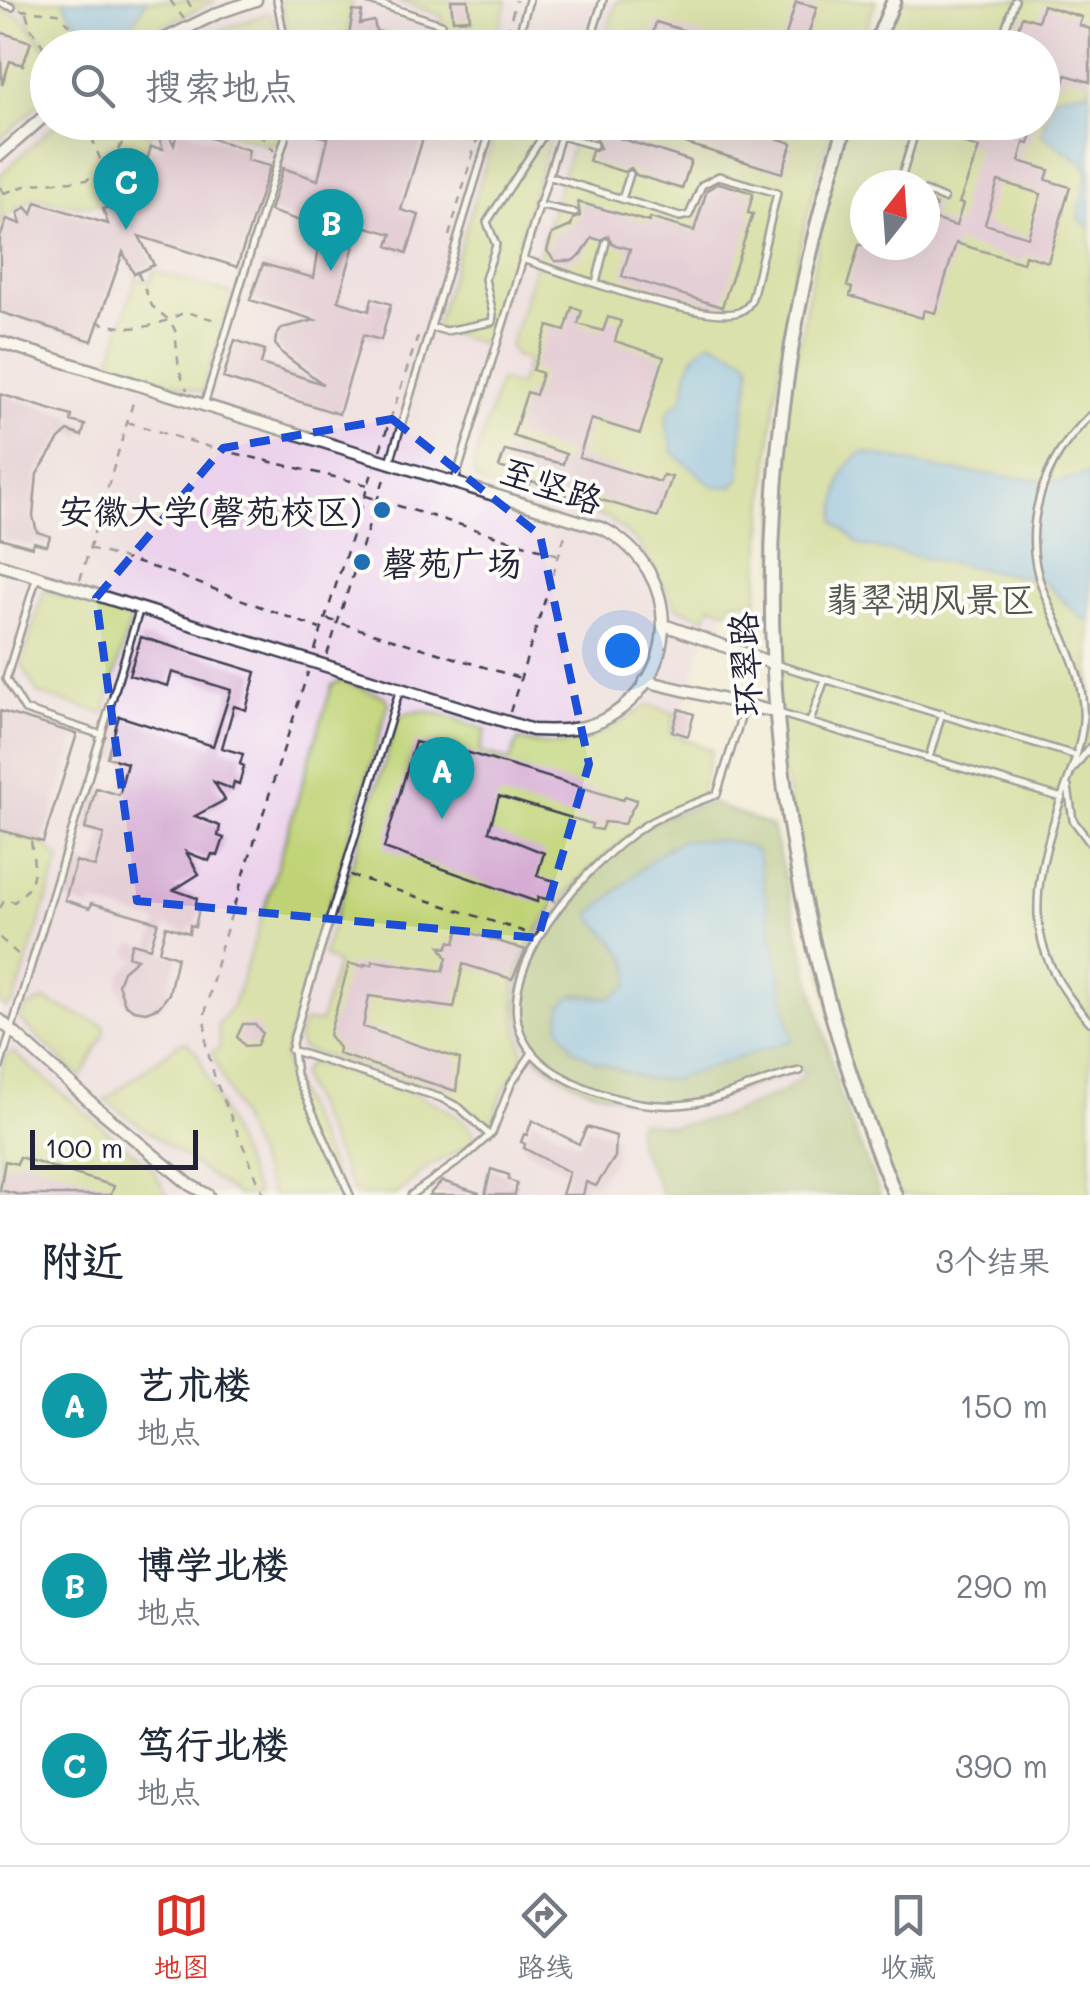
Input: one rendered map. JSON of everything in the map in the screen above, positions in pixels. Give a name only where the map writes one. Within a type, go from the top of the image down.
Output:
[{"type":"street","points":[[182,30],[256,0]]},
{"type":"street","points":[[882,30],[894,0]]},
{"type":"street","points":[[0,155],[30,129]]},
{"type":"street","name":"环翠路","points":[[842,140],[810,252],[784,392],[772,547],[772,663],[789,832],[814,956],[847,1068],[895,1195]]},
{"type":"street","name":"至坚路","points":[[0,342],[455,481],[614,534],[632,550],[655,587],[664,626]]},
{"type":"street","points":[[0,565],[533,730],[560,731],[586,726],[616,712],[645,681],[659,658],[664,626],[772,663]]},
{"type":"street","points":[[645,681],[775,712]]},
{"type":"street","points":[[0,1020],[190,1190],[208,1195]]},
{"type":"lane","points":[[277,0],[283,30]]},
{"type":"lane","points":[[368,0],[441,24],[442,30]]},
{"type":"lane","points":[[520,30],[528,0]]},
{"type":"lane","points":[[594,30],[603,0]]},
{"type":"lane","points":[[1005,30],[1015,0]]},
{"type":"lane","points":[[0,3],[12,7]]},
{"type":"lane","points":[[204,405],[285,140]]},
{"type":"lane","points":[[390,462],[488,140]]},
{"type":"lane","points":[[431,326],[446,331],[492,322],[485,279],[496,245],[487,222],[540,140]]},
{"type":"lane","points":[[455,481],[559,140]]},
{"type":"lane","points":[[575,140],[594,145]]},
{"type":"lane","points":[[904,170],[913,140]]},
{"type":"lane","points":[[622,200],[630,174]]},
{"type":"lane","points":[[522,260],[688,309],[738,312],[751,303],[777,194],[718,176],[702,184],[690,216],[686,217],[548,176]]},
{"type":"lane","points":[[940,197],[944,199]]},
{"type":"lane","points":[[538,205],[575,212]]},
{"type":"lane","points":[[596,283],[606,242]]},
{"type":"lane","points":[[1090,416],[1050,468],[1034,521],[1032,554],[1074,664],[1082,722],[1049,838],[1036,899],[1038,922],[1055,979],[1090,1022]]},
{"type":"lane","points":[[37,576],[6,679],[25,710],[102,735]]},
{"type":"lane","points":[[0,1066],[140,608]]},
{"type":"lane","points":[[772,663],[1074,756]]},
{"type":"lane","points":[[810,722],[825,678]]},
{"type":"lane","points":[[350,1195],[296,1075],[291,1050],[400,689]]},
{"type":"lane","points":[[745,705],[718,794],[650,823],[585,875],[535,942],[522,972],[517,1006],[523,1036],[532,1053],[552,1070],[584,1088],[658,1105],[700,1102],[800,1071]]},
{"type":"lane","points":[[775,712],[1062,798]]},
{"type":"lane","points":[[929,758],[942,713]]},
{"type":"lane","points":[[1090,747],[1068,780],[1069,808],[1090,843]]},
{"type":"lane","points":[[291,1050],[441,1098],[460,1108],[489,1135]]},
{"type":"lane","points":[[412,1195],[489,1135],[511,1084],[532,1053]]},
{"type":"path","points":[[170,0],[198,30]]},
{"type":"path","points":[[188,0],[194,24]]},
{"type":"path","points":[[508,30],[516,0]]},
{"type":"path","points":[[12,7],[26,12],[58,13],[75,30]]},
{"type":"path","points":[[26,12],[32,30]]},
{"type":"path","points":[[93,140],[103,168]]},
{"type":"path","points":[[0,187],[2,195],[47,182],[84,181],[103,168],[123,140]]},
{"type":"path","points":[[263,140],[282,153]]},
{"type":"path","points":[[138,273],[152,306],[169,320],[178,339],[179,370],[190,401]]},
{"type":"path","points":[[97,322],[130,330],[184,312],[230,323]]},
{"type":"path","points":[[77,588],[138,385]]},
{"type":"path","points":[[127,422],[213,448],[368,485]]},
{"type":"path","points":[[324,664],[390,462]]},
{"type":"path","points":[[364,496],[560,555]]},
{"type":"path","points":[[506,722],[571,518]]},
{"type":"path","points":[[89,548],[174,574],[322,630]]},
{"type":"path","points":[[326,618],[522,678]]},
{"type":"path","points":[[0,908],[5,899],[14,902],[30,889],[34,872],[30,839]]},
{"type":"path","points":[[346,873],[525,932],[535,942]]},
{"type":"path","points":[[0,938],[19,957],[33,962]]},
{"type":"highlighted area","points":[[392,419],[540,535],[589,764],[538,938],[137,901],[96,598],[223,448]]},
{"type":"shaded area","name":"安徽大学(磬苑校区)","points":[[0,0],[876,0],[866,30],[30,30],[30,140],[828,140],[800,247],[778,357],[757,603],[732,601],[727,611],[715,607],[724,612],[718,632],[708,629],[683,710],[694,714],[688,736],[676,735],[712,750],[702,786],[703,797],[772,827],[841,1098],[880,1195],[0,1195]]},
{"type":"green space","points":[[10,0],[216,0],[155,30],[33,30],[26,10]]},
{"type":"green space","points":[[281,0],[352,0],[348,30],[286,30]]},
{"type":"green space","points":[[395,0],[507,0],[499,30],[443,30],[441,15]]},
{"type":"green space","points":[[617,0],[876,0],[866,30],[608,30]]},
{"type":"green space","name":"翡翠湖风景区","points":[[894,0],[1090,0],[1090,1195],[895,1195],[832,1021],[777,739],[776,462],[832,171],[842,140],[1060,140],[1060,30],[881,30]]},
{"type":"green space","points":[[0,9],[20,16],[31,30],[30,113],[0,140]]},
{"type":"green space","points":[[268,13],[276,30],[223,30]]},
{"type":"green space","points":[[38,140],[148,140],[129,196],[82,205],[35,197],[4,217],[0,229],[0,175]]},
{"type":"green space","points":[[254,140],[278,140],[276,146]]},
{"type":"green space","points":[[493,140],[550,140],[487,346],[435,328]]},
{"type":"green space","points":[[574,140],[829,140],[801,241],[790,301],[773,420],[757,603],[732,601],[727,611],[710,605],[706,618],[676,607],[640,545],[608,518],[482,484],[475,477],[473,468],[500,380],[519,386],[528,361],[515,356],[510,347]]},
{"type":"green space","points":[[154,271],[233,294],[202,392],[110,363],[136,278],[150,282]]},
{"type":"green space","points":[[44,590],[131,618],[104,714],[38,694],[22,664]]},
{"type":"green space","points":[[341,681],[384,696],[389,703],[284,1057],[288,1074],[344,1195],[272,1195],[212,1052],[220,1048],[218,1025],[233,1005],[254,943],[332,685]]},
{"type":"green space","points":[[649,705],[675,713],[670,733],[712,750],[702,786],[703,797],[674,809],[613,849],[584,874],[537,932],[522,962],[514,993],[523,1061],[504,1089],[492,1122],[486,1124],[441,1092],[302,1049],[298,1040],[303,1022],[320,1022],[337,964],[323,955],[399,717],[430,712],[486,730],[480,752],[510,761],[518,740],[556,744],[587,738]]},
{"type":"green space","points":[[709,802],[772,827],[841,1098],[880,1195],[661,1195],[637,1141],[638,1121],[671,1126],[722,1117],[783,1092],[804,1075],[804,1069],[700,1102],[641,1104],[584,1088],[532,1053],[517,1006],[522,972],[531,949],[585,875],[638,831],[664,817]],"holes":[[[667,847],[646,1079],[595,1061],[575,994],[611,998],[628,986],[630,975],[625,956],[591,914]]]},
{"type":"green space","points":[[0,830],[43,842],[60,859],[15,1000],[6,1008],[0,1004]]},
{"type":"green space","points":[[44,1000],[105,1026],[81,1078],[20,1020],[26,1008]]},
{"type":"green space","points":[[187,1042],[198,1055],[257,1195],[237,1195],[105,1100],[180,1043]]},
{"type":"green space","points":[[13,1052],[152,1168],[167,1195],[0,1195],[0,1075],[5,1057]]},
{"type":"green space","points":[[310,1063],[376,1080],[429,1100],[468,1125],[476,1139],[427,1167],[396,1195],[355,1195],[302,1081],[301,1073]]},
{"type":"water","points":[[64,0],[147,0],[131,27],[111,30],[87,30]]},
{"type":"water","points":[[1090,90],[1090,227],[1078,218],[1086,166],[1049,140],[1060,140],[1060,95]]},
{"type":"water","points":[[710,341],[748,359],[751,366],[741,477],[732,487],[713,486],[673,453],[667,425],[667,415],[683,398],[692,360]]},
{"type":"water","points":[[863,452],[945,470],[1060,482],[1090,473],[1090,621],[1081,618],[1043,581],[860,545],[835,522],[843,473]]},
{"type":"water","points":[[684,840],[733,842],[758,853],[792,1040],[672,1080],[646,1079],[574,1049],[559,1026],[562,1005],[571,996],[611,998],[628,986],[629,965],[625,956],[590,914],[650,861]]},
{"type":"building","points":[[451,0],[468,0],[470,19],[453,20]]},
{"type":"building","points":[[796,2],[817,7],[810,30],[787,30]]},
{"type":"building","points":[[1043,5],[1082,17],[1079,25],[1090,29],[1090,82],[1066,75],[1064,83],[1060,82],[1060,30],[1018,30],[1022,16],[1038,21]]},
{"type":"building","points":[[353,11],[362,12],[360,24],[374,21],[376,30],[350,30]]},
{"type":"building","points":[[656,22],[683,30],[654,30]]},
{"type":"building","points":[[0,32],[30,42],[23,65],[10,61],[2,85]]},
{"type":"building","points":[[160,140],[172,140],[174,145],[175,140],[217,140],[249,150],[247,160],[270,166],[237,267],[139,236],[154,265],[134,274],[123,252],[92,341],[0,312],[0,238],[7,219],[21,224],[18,213],[26,207],[32,214],[36,202],[108,224],[103,209],[119,202],[129,220],[151,147],[163,149]]},
{"type":"building","points":[[328,140],[422,140],[401,210],[419,215],[407,253],[388,246],[392,234],[360,225],[338,301],[369,311],[372,298],[391,304],[381,340],[363,335],[339,414],[223,378],[235,340],[265,350],[261,364],[323,384],[275,344],[282,328],[315,320],[250,300],[263,264],[314,278],[322,228],[270,211],[283,168],[318,180]]},
{"type":"building","points":[[596,140],[625,140],[691,161],[682,189],[636,175],[631,168],[624,172],[589,161],[592,151],[600,148]]},
{"type":"building","points":[[688,140],[792,143],[782,173],[687,144]]},
{"type":"building","points":[[966,140],[1030,140],[1029,144],[1024,143],[1019,161],[1049,170],[1046,180],[1070,187],[1048,262],[1025,255],[1023,263],[956,243],[935,313],[924,310],[922,318],[850,296],[852,288],[847,286],[855,260],[940,260],[940,221],[956,226],[963,204],[959,203],[979,148],[965,144]],"holes":[[[998,181],[1041,194],[1028,237],[985,224]]]},
{"type":"building","points":[[719,183],[753,193],[748,213],[753,214],[722,307],[622,276],[630,249],[612,244],[608,236],[592,238],[572,261],[555,261],[547,251],[552,234],[571,226],[573,219],[580,216],[578,202],[694,231],[707,190]]},
{"type":"building","points":[[572,307],[582,311],[578,324],[603,331],[608,317],[621,321],[615,341],[664,357],[640,434],[591,419],[579,457],[660,482],[663,475],[672,477],[658,517],[568,490],[565,498],[554,494],[556,488],[531,481],[529,486],[519,482],[522,474],[499,467],[505,450],[563,464],[566,454],[513,436],[527,392],[536,395],[542,373],[533,370],[548,326],[565,331]]},
{"type":"building","points":[[0,394],[72,416],[71,421],[85,425],[82,436],[68,431],[59,439],[37,474],[33,516],[37,532],[50,536],[47,546],[34,542],[32,547],[0,538]]},
{"type":"building","points":[[141,637],[256,672],[246,710],[234,706],[222,748],[243,754],[239,784],[234,782],[232,789],[214,782],[225,800],[195,816],[220,826],[218,836],[224,838],[218,856],[212,854],[209,861],[186,852],[199,874],[174,890],[197,898],[195,927],[190,925],[189,933],[166,926],[159,951],[177,957],[169,994],[159,1007],[146,1012],[125,1004],[118,984],[123,971],[137,959],[128,956],[132,943],[150,948],[158,922],[92,903],[90,908],[65,900],[76,861],[95,867],[104,834],[85,829],[96,788],[119,795],[127,763],[107,757],[119,716],[213,746],[231,690],[172,672],[168,686],[129,675]]},
{"type":"building","points":[[679,709],[694,714],[688,736],[672,731]]},
{"type":"building","points":[[0,711],[77,734],[43,842],[0,830]]},
{"type":"building","points":[[415,742],[431,746],[433,742],[623,800],[625,796],[637,800],[624,824],[604,822],[601,830],[499,796],[489,831],[544,853],[537,876],[555,881],[554,901],[538,897],[537,902],[384,848]]},
{"type":"building","points":[[459,929],[526,950],[512,979],[463,964],[454,1008],[369,996],[363,1027],[460,1059],[456,1091],[338,1054],[339,1048],[329,1035],[349,964],[372,965],[373,961],[443,971],[447,958],[440,946],[447,948],[450,941],[455,943]]},
{"type":"building","points":[[243,1024],[255,1024],[262,1033],[257,1045],[245,1046],[237,1037]]},
{"type":"building","points":[[532,1120],[579,1144],[587,1127],[616,1136],[615,1157],[596,1186],[586,1182],[583,1195],[562,1195],[569,1172],[524,1148],[521,1142]]},
{"type":"building","points":[[19,1157],[114,1186],[111,1195],[20,1195],[0,1190],[5,1161],[17,1164]]},
{"type":"building","points":[[491,1169],[509,1175],[509,1180],[517,1183],[515,1195],[485,1195]]},
{"type":"building","points":[[442,1181],[479,1193],[429,1195]]},
{"type":"place","name":"笃行北楼","points":[[126,230]]},
{"type":"place","name":"博学北楼","points":[[331,271]]},
{"type":"place","name":"安徽大学(磬苑校区)","points":[[382,510]]},
{"type":"place","name":"磬苑广场","points":[[362,562]]},
{"type":"place","name":"艺术楼","points":[[442,819]]}]
